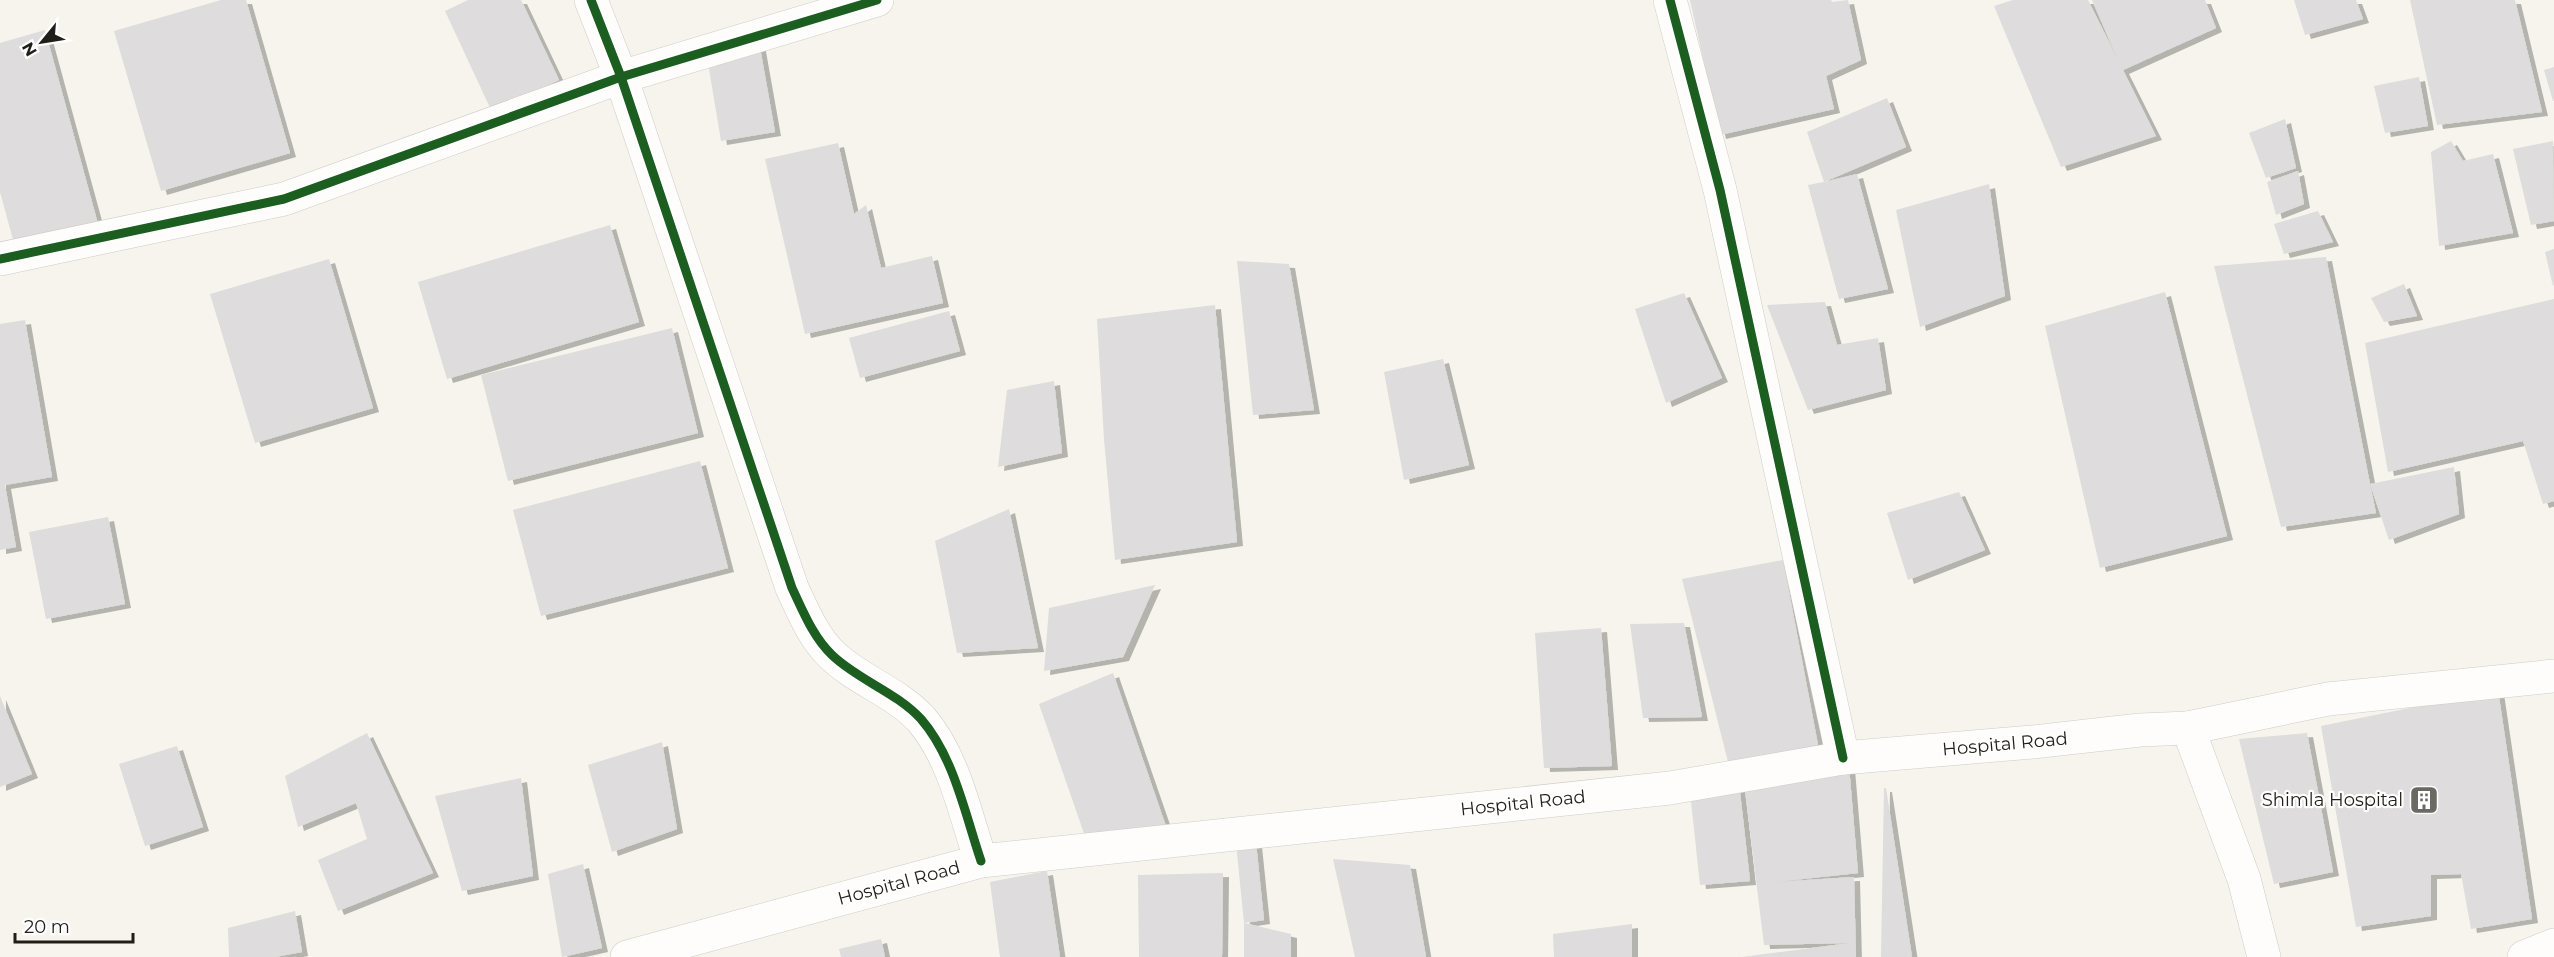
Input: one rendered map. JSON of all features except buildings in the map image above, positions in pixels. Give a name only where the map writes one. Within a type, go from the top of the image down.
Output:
[{"type":"street","points":[[591,0],[621,77],[792,588],[810,626],[832,654],[902,702],[920,719],[943,748],[981,861]]},
{"type":"street","points":[[0,259],[284,199],[621,77],[877,0]]},
{"type":"street","points":[[1670,0],[1720,190],[1843,758]]},
{"type":"street","name":"Hospital Road","points":[[627,957],[981,861],[1670,788],[1843,758],[2032,742],[2140,730],[2188,728],[2328,699],[2554,676]]},
{"type":"street","points":[[2188,728],[2206,782],[2244,879],[2264,957]]},
{"type":"street","points":[[2524,957],[2554,945]]},
{"type":"cycle path","points":[[591,0],[621,77],[792,588],[804,615],[832,655],[853,672],[900,701],[921,719],[932,734],[950,768],[981,861]]},
{"type":"cycle path","points":[[0,259],[284,199],[621,77],[877,0]]},
{"type":"cycle path","points":[[1670,0],[1720,190],[1843,758]]},
{"type":"place","name":"Shimla Hospital","points":[[2424,800]]}]
